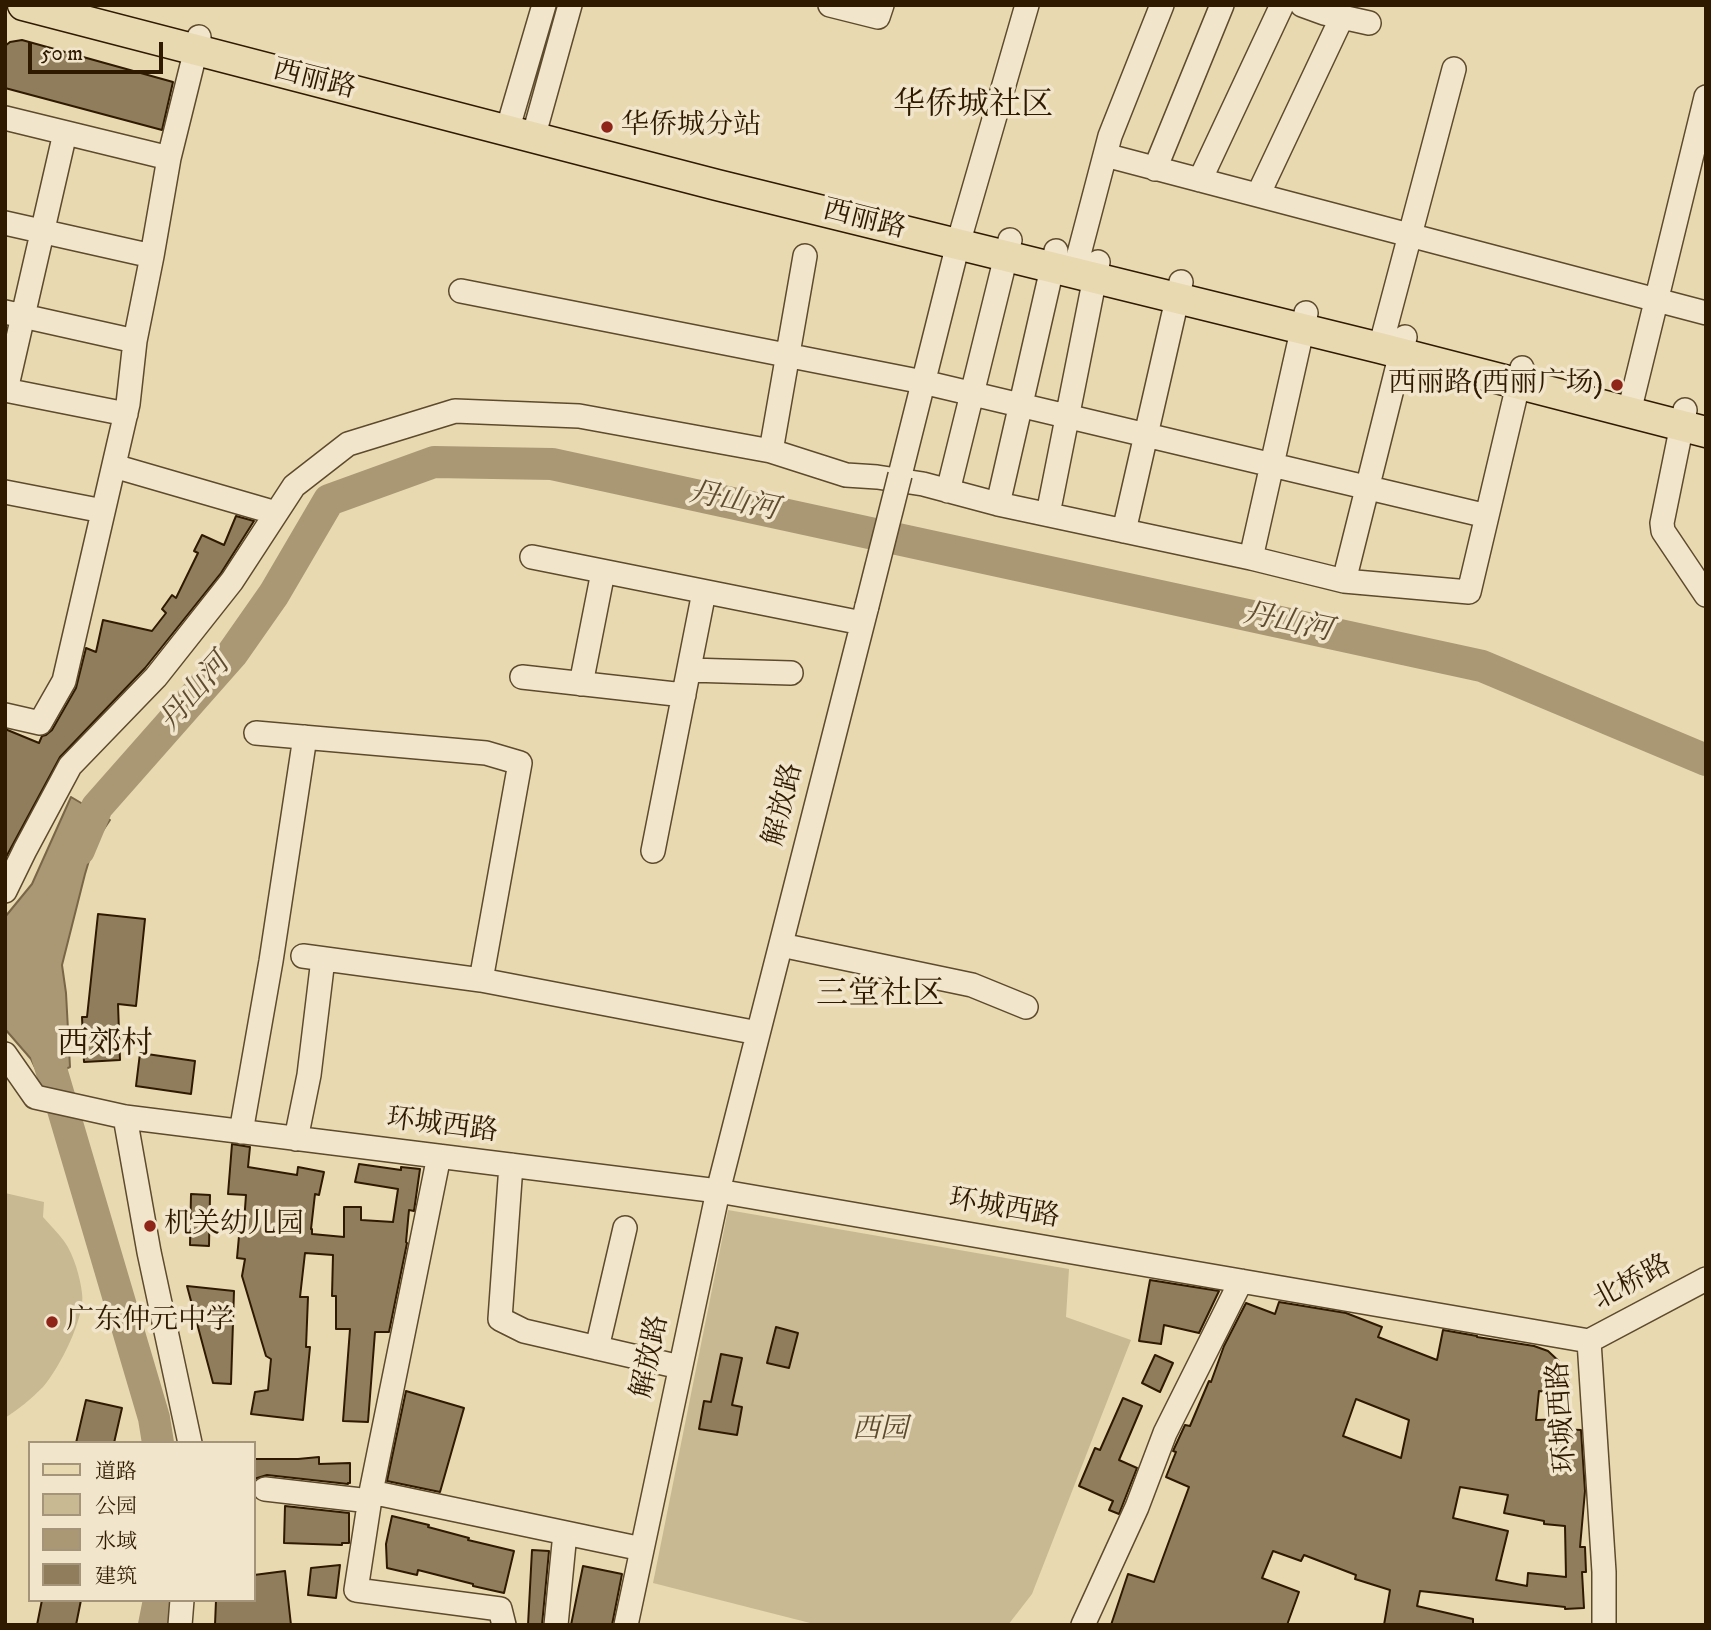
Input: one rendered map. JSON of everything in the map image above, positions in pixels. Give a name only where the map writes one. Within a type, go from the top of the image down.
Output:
[{"type":"main road","name":"西丽路","points":[[23,5],[198,44],[522,127],[717,186],[1008,248],[1392,342],[1694,421]]},
{"type":"main road","name":"西丽路","points":[[76,5],[198,44]]},
{"type":"street","points":[[522,127],[544,5]]},
{"type":"street","points":[[522,127],[570,5]]},
{"type":"street","points":[[830,5],[878,17],[882,5]]},
{"type":"street","name":"解放路","points":[[626,1625],[718,1191],[923,382],[1027,5]]},
{"type":"street","points":[[998,503],[1021,405],[1076,265],[1110,136],[1162,5]]},
{"type":"street","points":[[1155,169],[1222,5]]},
{"type":"street","points":[[1199,180],[1282,5]]},
{"type":"street","points":[[1302,5],[1369,23]]},
{"type":"street","points":[[1258,195],[1342,17]]},
{"type":"street","points":[[5,715],[40,723],[64,681],[126,414],[135,341],[169,159],[198,44]]},
{"type":"street","points":[[1344,581],[1367,488],[1409,235],[1454,69]]},
{"type":"street","points":[[1631,404],[1706,97]]},
{"type":"street","points":[[5,118],[169,159]]},
{"type":"street","points":[[65,133],[42,232],[14,314],[6,390],[126,414]]},
{"type":"street","points":[[1105,155],[1706,313]]},
{"type":"street","points":[[5,223],[152,256]]},
{"type":"street","points":[[948,491],[1008,248]]},
{"type":"street","points":[[771,451],[805,256]]},
{"type":"street","points":[[1048,514],[1067,416],[1076,265]]},
{"type":"street","points":[[1124,531],[1179,290]]},
{"type":"street","points":[[461,291],[923,382],[1487,516]]},
{"type":"street","points":[[14,314],[135,341]]},
{"type":"street","points":[[1251,558],[1304,321]]},
{"type":"street","points":[[5,891],[24,849],[70,766],[156,677],[232,581],[294,486],[348,444],[455,411],[579,416],[771,451],[846,474],[923,484],[1344,581],[1469,592],[1520,376]]},
{"type":"street","points":[[1694,421],[1662,523],[1663,531],[1706,595]]},
{"type":"street","points":[[114,466],[276,513]]},
{"type":"street","points":[[5,492],[103,511]]},
{"type":"street","points":[[532,558],[704,592],[864,615]]},
{"type":"street","points":[[581,684],[603,572]]},
{"type":"street","points":[[653,850],[704,592]]},
{"type":"street","points":[[689,670],[791,673]]},
{"type":"street","points":[[522,677],[684,695]]},
{"type":"street","points":[[256,733],[486,752],[520,763],[481,980]]},
{"type":"street","points":[[241,1132],[271,961],[305,737]]},
{"type":"street","points":[[780,945],[972,985],[1026,1007]]},
{"type":"street","points":[[296,1139],[309,1075],[313,957],[481,980],[758,1033]]},
{"type":"street","name":"环城西路","points":[[5,1054],[35,1097],[125,1117],[718,1191],[1589,1341],[1604,1572],[1604,1625]]},
{"type":"street","points":[[125,1117],[149,1252],[190,1441]]},
{"type":"street","points":[[439,1156],[370,1497],[356,1590],[500,1609],[504,1625]]},
{"type":"street","points":[[511,1165],[500,1319],[524,1331],[680,1367]]},
{"type":"street","points":[[597,1348],[625,1228]]},
{"type":"street","name":"北桥路","points":[[1589,1341],[1706,1279]]},
{"type":"street","points":[[1083,1625],[1137,1507],[1165,1433],[1241,1281]]},
{"type":"street","points":[[265,1489],[370,1497],[642,1549]]},
{"type":"street","points":[[556,1625],[565,1533]]},
{"type":"street","points":[[180,1625],[182,1602]]},
{"type":"green space","points":[[5,1193],[44,1202],[43,1217],[64,1241],[74,1259],[82,1303],[70,1342],[49,1379],[29,1400],[5,1418]]},
{"type":"green space","name":"西园","points":[[728,1210],[1069,1269],[1066,1317],[1131,1340],[1032,1594],[1008,1625],[818,1625],[653,1583]]},
{"type":"water","points":[[71,797],[110,820],[94,844],[62,965],[70,1067],[41,1080],[31,1059],[5,1029],[5,917],[32,884]]},
{"type":"building","points":[[22,40],[173,82],[162,130],[5,88],[5,46],[10,42]]},
{"type":"building","points":[[236,516],[254,521],[221,573],[145,668],[60,757],[5,859],[5,729],[39,743],[42,736],[52,730],[76,688],[86,648],[96,652],[103,620],[152,631],[166,613],[162,609],[172,595],[176,598],[198,553],[194,551],[202,535],[224,545]]},
{"type":"building","points":[[98,914],[145,919],[136,1006],[118,1004],[120,1060],[84,1062],[82,1017],[87,1017]]},
{"type":"building","points":[[140,1053],[195,1061],[191,1094],[136,1086]]},
{"type":"building","points":[[232,1144],[250,1147],[248,1167],[297,1175],[298,1167],[324,1172],[319,1195],[315,1194],[312,1234],[344,1237],[344,1207],[361,1207],[361,1220],[393,1222],[398,1189],[355,1182],[359,1164],[401,1170],[401,1167],[420,1169],[414,1211],[409,1210],[407,1243],[389,1332],[375,1332],[368,1422],[343,1421],[350,1329],[336,1329],[336,1296],[332,1296],[333,1255],[305,1253],[300,1297],[308,1297],[306,1347],[310,1347],[303,1420],[251,1414],[255,1392],[268,1390],[271,1359],[266,1356],[242,1276],[245,1259],[237,1258],[239,1236],[243,1236],[246,1195],[228,1194]]},
{"type":"building","points":[[191,1194],[210,1195],[209,1246],[190,1245]]},
{"type":"building","points":[[1150,1280],[1219,1291],[1199,1333],[1164,1325],[1161,1344],[1139,1341]]},
{"type":"building","points":[[187,1286],[234,1291],[231,1384],[213,1383]]},
{"type":"building","points":[[1279,1302],[1346,1313],[1382,1327],[1378,1337],[1437,1360],[1443,1330],[1534,1346],[1548,1351],[1564,1366],[1571,1395],[1539,1391],[1536,1420],[1563,1419],[1564,1429],[1581,1430],[1585,1491],[1580,1547],[1585,1547],[1586,1572],[1582,1572],[1584,1608],[1565,1609],[1420,1591],[1417,1606],[1473,1619],[1473,1625],[1384,1625],[1390,1590],[1355,1579],[1356,1575],[1304,1555],[1301,1561],[1273,1551],[1262,1578],[1299,1592],[1287,1625],[1111,1625],[1128,1574],[1154,1582],[1189,1487],[1166,1477],[1176,1452],[1173,1451],[1185,1425],[1190,1426],[1209,1381],[1211,1382],[1224,1346],[1246,1303],[1275,1314]],"holes":[[[1356,1399],[1409,1420],[1401,1458],[1343,1436]],[[1460,1487],[1508,1495],[1504,1513],[1544,1521],[1544,1524],[1565,1526],[1566,1577],[1528,1573],[1527,1586],[1496,1580],[1508,1531],[1453,1518]]]},
{"type":"building","points":[[776,1327],[798,1333],[789,1368],[767,1363]]},
{"type":"building","points":[[721,1354],[742,1358],[732,1405],[742,1407],[737,1435],[699,1429],[704,1401],[711,1402]]},
{"type":"building","points":[[1155,1355],[1173,1363],[1160,1392],[1142,1383]]},
{"type":"building","points":[[406,1391],[464,1408],[440,1492],[387,1481]]},
{"type":"building","points":[[1123,1398],[1142,1406],[1119,1460],[1137,1468],[1119,1514],[1109,1510],[1113,1501],[1079,1486],[1095,1448],[1100,1450]]},
{"type":"building","points":[[86,1400],[122,1408],[114,1441],[76,1441]]},
{"type":"building","points":[[319,1457],[319,1464],[350,1463],[350,1483],[267,1475],[256,1478],[256,1459]]},
{"type":"building","points":[[285,1506],[349,1513],[349,1543],[284,1543]]},
{"type":"building","points":[[392,1516],[429,1525],[428,1527],[469,1538],[468,1540],[514,1551],[504,1593],[418,1570],[417,1575],[387,1568],[386,1544]]},
{"type":"building","points":[[532,1550],[549,1551],[542,1625],[528,1625]]},
{"type":"building","points":[[340,1565],[336,1598],[308,1595],[311,1568]]},
{"type":"building","points":[[583,1566],[622,1574],[612,1625],[571,1625]]},
{"type":"building","points":[[285,1571],[291,1625],[215,1625],[216,1602],[256,1602],[256,1575]]},
{"type":"building","points":[[42,1602],[81,1602],[76,1625],[37,1625]]},
{"type":"waterway","name":"丹山河","points":[[79,850],[97,807],[232,654],[274,594],[329,500],[434,462],[552,464],[1482,666],[1706,760]]},
{"type":"waterway","points":[[41,1035],[154,1418],[158,1441]]},
{"type":"waterway","points":[[154,1625],[159,1602]]},
{"type":"place","name":"华侨城分站","points":[[607,127]]},
{"type":"place","name":"西丽路(西丽广场)","points":[[1617,385]]},
{"type":"place","name":"机关幼儿园","points":[[150,1226]]},
{"type":"place","name":"广东仲元中学","points":[[52,1322]]},
{"type":"district","name":"华侨城社区","points":[[973,107]]},
{"type":"district","name":"三堂社区","points":[[880,996]]},
{"type":"district","name":"西郊村","points":[[105,1046]]}]
